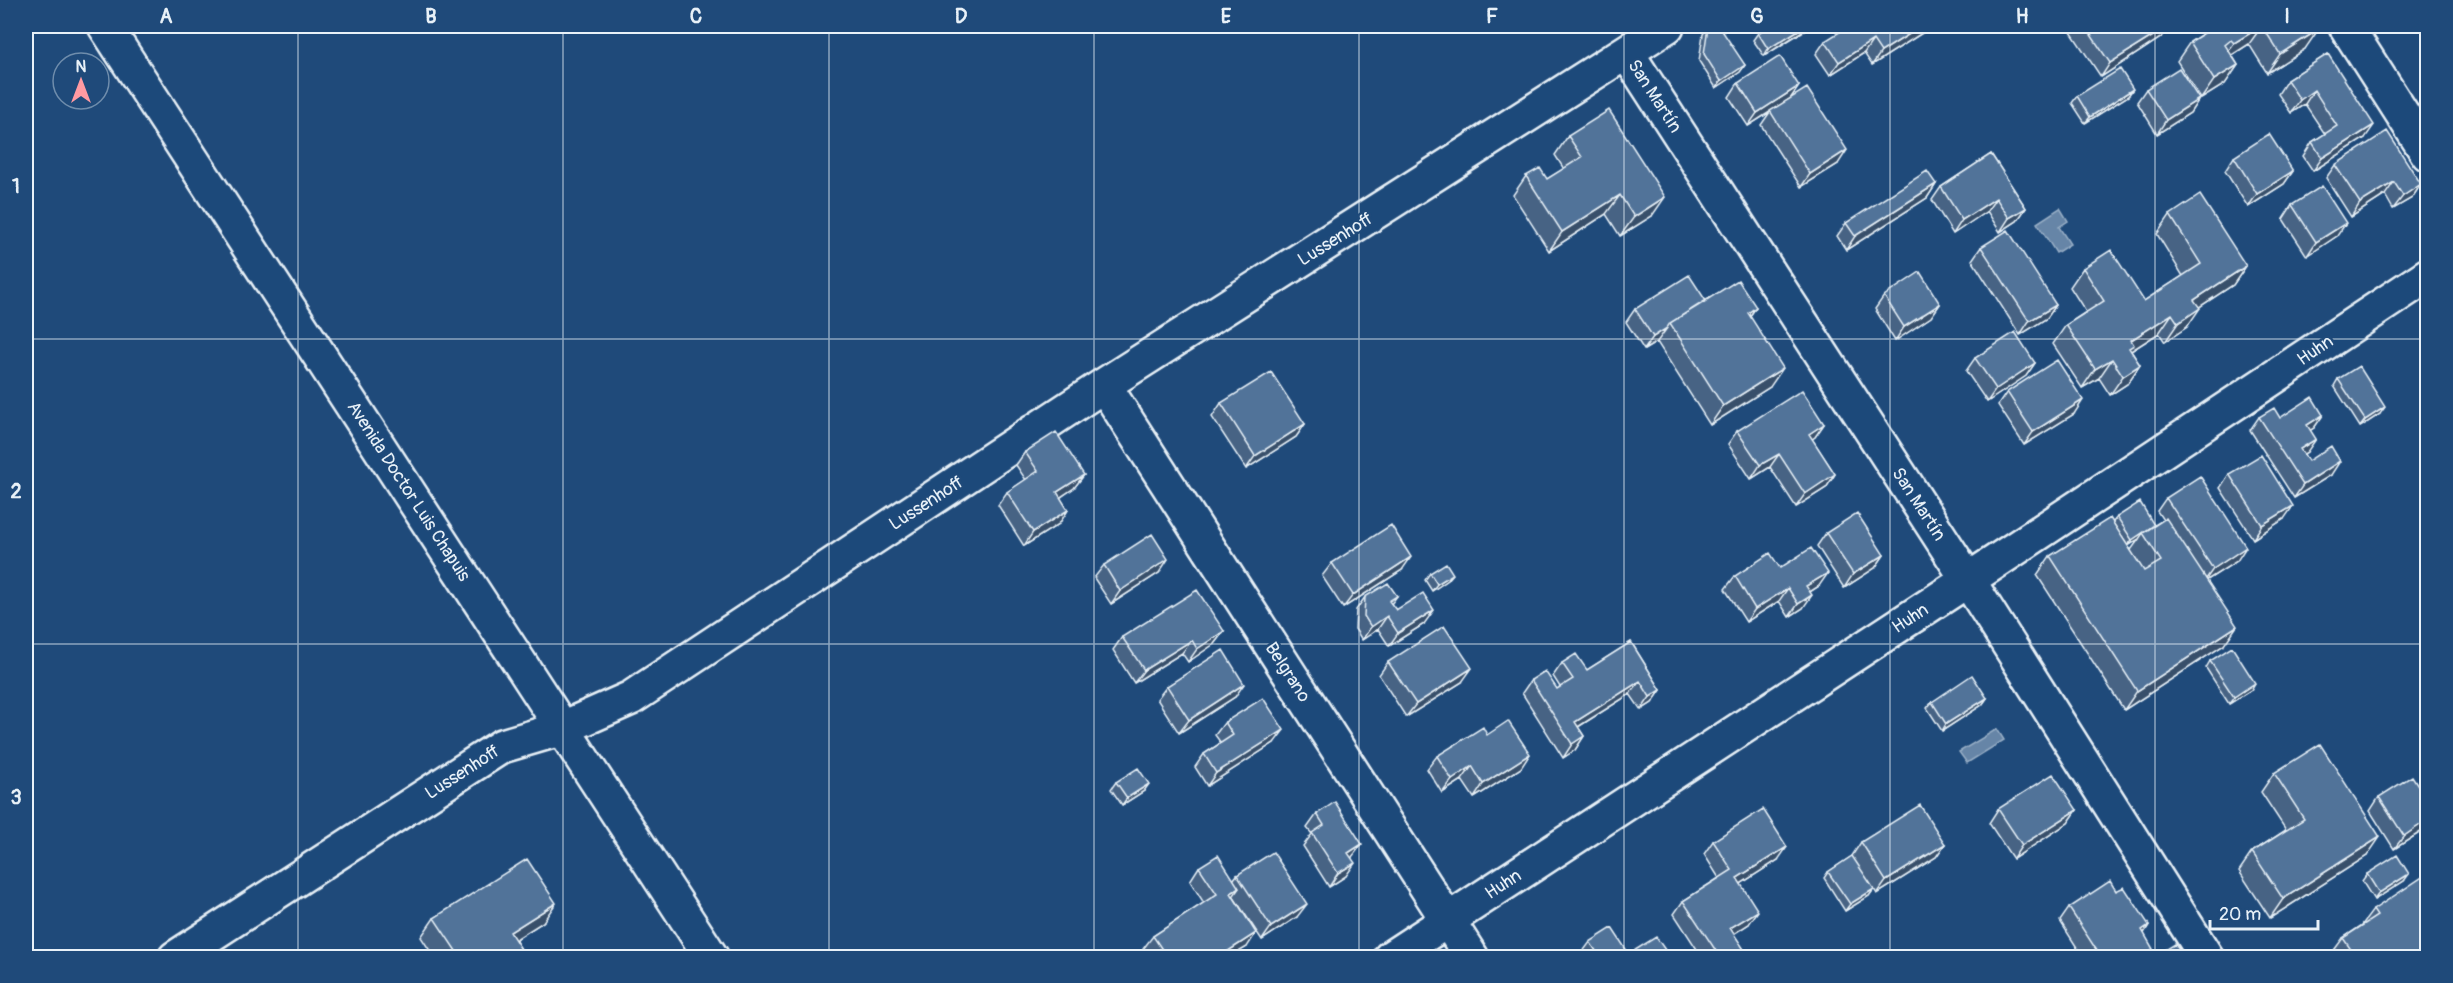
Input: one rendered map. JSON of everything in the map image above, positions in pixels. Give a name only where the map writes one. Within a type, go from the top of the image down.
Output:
[{"type":"street","name":"Avenida Doctor Luis Chapuis","points":[[105,26],[712,957]]},
{"type":"street","name":"Lussenhoff","points":[[175,957],[502,746],[562,728],[631,698],[1104,386],[1667,26]]},
{"type":"street","points":[[2346,26],[2427,154]]},
{"type":"street","name":"San Martín","points":[[1627,53],[1968,580],[2207,957]]},
{"type":"street","name":"Huhn","points":[[1390,957],[1968,580],[2427,275]]},
{"type":"street","name":"Belgrano","points":[[1104,386],[1472,957]]},
{"type":"water","points":[[2060,208],[2068,221],[2059,227],[2070,244],[2056,253],[2037,223]]},
{"type":"water","points":[[1997,729],[2004,740],[1967,763],[1959,752]]},
{"type":"building","points":[[1710,26],[1719,26],[1745,65],[1721,81],[1704,54]]},
{"type":"building","points":[[1769,26],[1805,26],[1768,49],[1758,33]]},
{"type":"building","points":[[1849,26],[1922,26],[1881,52],[1873,40],[1839,62],[1825,41]]},
{"type":"building","points":[[2085,26],[2169,26],[2110,63]]},
{"type":"building","points":[[2215,26],[2262,26],[2234,43],[2231,40],[2225,45],[2238,65],[2214,80],[2190,42]]},
{"type":"building","points":[[2262,26],[2315,26],[2318,30],[2280,54]]},
{"type":"building","points":[[2328,54],[2374,125],[2322,158],[2312,142],[2337,126],[2314,90],[2300,100],[2287,80]]},
{"type":"building","points":[[1780,56],[1799,86],[1757,113],[1738,83]]},
{"type":"building","points":[[2179,68],[2199,99],[2166,120],[2146,89]]},
{"type":"building","points":[[2120,69],[2133,89],[2090,117],[2077,96]]},
{"type":"building","points":[[1807,88],[1847,150],[1810,174],[1770,111]]},
{"type":"building","points":[[1609,110],[1665,197],[1634,217],[1620,195],[1562,232],[1526,176],[1540,168],[1547,179],[1582,157],[1568,136]]},
{"type":"building","points":[[2387,131],[2421,184],[2403,196],[2394,182],[2360,203],[2335,165]]},
{"type":"building","points":[[2269,134],[2293,171],[2257,194],[2234,157]]},
{"type":"building","points":[[1991,154],[2026,208],[2009,218],[1996,198],[1962,220],[1941,187]]},
{"type":"building","points":[[1927,171],[1936,184],[1855,236],[1846,223]]},
{"type":"building","points":[[2322,186],[2346,223],[2316,242],[2292,205]]},
{"type":"building","points":[[2200,195],[2246,266],[2194,300],[2200,308],[2178,323],[2172,314],[2131,340],[2134,345],[2129,348],[2140,365],[2123,376],[2112,359],[2095,369],[2066,325],[2104,301],[2083,268],[2111,250],[2144,301],[2201,264],[2170,215]]},
{"type":"building","points":[[2008,230],[2056,305],[2029,321],[1981,247]]},
{"type":"building","points":[[1920,272],[1940,304],[1904,327],[1884,296]]},
{"type":"building","points":[[1689,275],[1706,301],[1670,323],[1667,328],[1653,337],[1635,309]]},
{"type":"building","points":[[1738,280],[1756,307],[1748,313],[1783,368],[1723,406],[1670,323]]},
{"type":"building","points":[[2015,332],[2035,363],[1996,389],[1975,358]]},
{"type":"building","points":[[2057,360],[2083,400],[2033,432],[2007,392]]},
{"type":"building","points":[[2359,366],[2385,407],[2365,420],[2338,379]]},
{"type":"building","points":[[1271,372],[1305,424],[1255,456],[1221,403]]},
{"type":"building","points":[[1802,390],[1824,424],[1809,434],[1835,474],[1805,494],[1779,454],[1760,465],[1737,431]]},
{"type":"building","points":[[2312,397],[2323,415],[2307,425],[2316,439],[2300,449],[2308,461],[2331,446],[2340,461],[2303,485],[2259,417],[2274,408],[2280,418]]},
{"type":"building","points":[[1056,432],[1084,475],[1057,492],[1068,510],[1033,532],[1007,492],[1038,471],[1025,452]]},
{"type":"building","points":[[2261,455],[2293,506],[2262,525],[2229,474]]},
{"type":"building","points":[[2200,476],[2246,547],[2213,569],[2166,498]]},
{"type":"building","points":[[2140,502],[2154,525],[2132,540],[2117,517]]},
{"type":"building","points":[[1857,513],[1884,555],[1853,574],[1826,533]]},
{"type":"building","points":[[2110,518],[2144,571],[2161,561],[2143,533],[2166,518],[2237,626],[2137,691],[2050,556]]},
{"type":"building","points":[[1391,525],[1411,557],[1353,595],[1332,563]]},
{"type":"building","points":[[1152,534],[1168,559],[1120,591],[1104,565]]},
{"type":"building","points":[[1811,548],[1828,573],[1806,586],[1812,595],[1798,604],[1788,588],[1755,609],[1735,576],[1770,553],[1780,568]]},
{"type":"building","points":[[1446,563],[1453,574],[1437,584],[1430,573]]},
{"type":"building","points":[[1388,583],[1397,596],[1389,601],[1396,610],[1423,593],[1434,610],[1398,633],[1387,616],[1371,627],[1364,616],[1365,597]]},
{"type":"building","points":[[1197,590],[1224,631],[1197,649],[1192,640],[1144,670],[1122,637]]},
{"type":"building","points":[[1444,626],[1472,668],[1416,704],[1388,662]]},
{"type":"building","points":[[1631,642],[1661,690],[1650,697],[1640,681],[1575,722],[1584,736],[1572,744],[1531,680],[1545,671],[1557,689],[1573,679],[1562,663],[1576,654],[1587,670]]},
{"type":"building","points":[[2232,647],[2255,683],[2234,697],[2210,661]]},
{"type":"building","points":[[1223,650],[1244,684],[1189,720],[1167,686]]},
{"type":"building","points":[[1972,675],[1987,698],[1946,724],[1932,702]]},
{"type":"building","points":[[1263,698],[1284,730],[1216,773],[1204,754],[1233,735],[1225,722]]},
{"type":"building","points":[[1508,721],[1530,754],[1483,784],[1472,766],[1452,780],[1437,756],[1483,727],[1487,735]]},
{"type":"building","points":[[2320,744],[2380,837],[2283,899],[2252,852],[2304,819],[2274,773]]},
{"type":"building","points":[[1138,768],[1149,784],[1127,798],[1116,782]]},
{"type":"building","points":[[2053,774],[2077,810],[2022,845],[1998,809]]},
{"type":"building","points":[[2412,776],[2427,799],[2427,820],[2404,836],[2379,797]]},
{"type":"building","points":[[1335,802],[1362,844],[1348,853],[1355,863],[1338,873],[1312,833],[1324,825],[1317,814]]},
{"type":"building","points":[[1920,805],[1945,844],[1886,881],[1861,842]]},
{"type":"building","points":[[1763,809],[1787,847],[1737,878],[1758,911],[1730,928],[1749,957],[1720,957],[1683,901],[1732,870],[1713,841]]},
{"type":"building","points":[[1273,852],[1307,904],[1271,927],[1237,875]]},
{"type":"building","points":[[1218,855],[1239,888],[1231,893],[1256,933],[1219,957],[1167,957],[1153,936],[1217,894],[1199,867]]},
{"type":"building","points":[[2397,855],[2409,874],[2379,893],[2367,874]]},
{"type":"building","points":[[1852,856],[1874,889],[1850,904],[1828,872]]},
{"type":"building","points":[[527,859],[556,903],[510,932],[526,957],[460,957],[434,918]]},
{"type":"building","points":[[2427,874],[2427,957],[2356,957],[2343,938],[2377,916],[2373,910]]},
{"type":"building","points":[[2110,881],[2116,891],[2124,887],[2149,925],[2142,930],[2153,949],[2140,957],[2101,957],[2069,908]]},
{"type":"building","points":[[1612,928],[1629,954],[1656,937],[1670,957],[1600,957],[1590,942]]},
{"type":"building","points":[[2175,944],[2184,957],[2154,957]]}]
